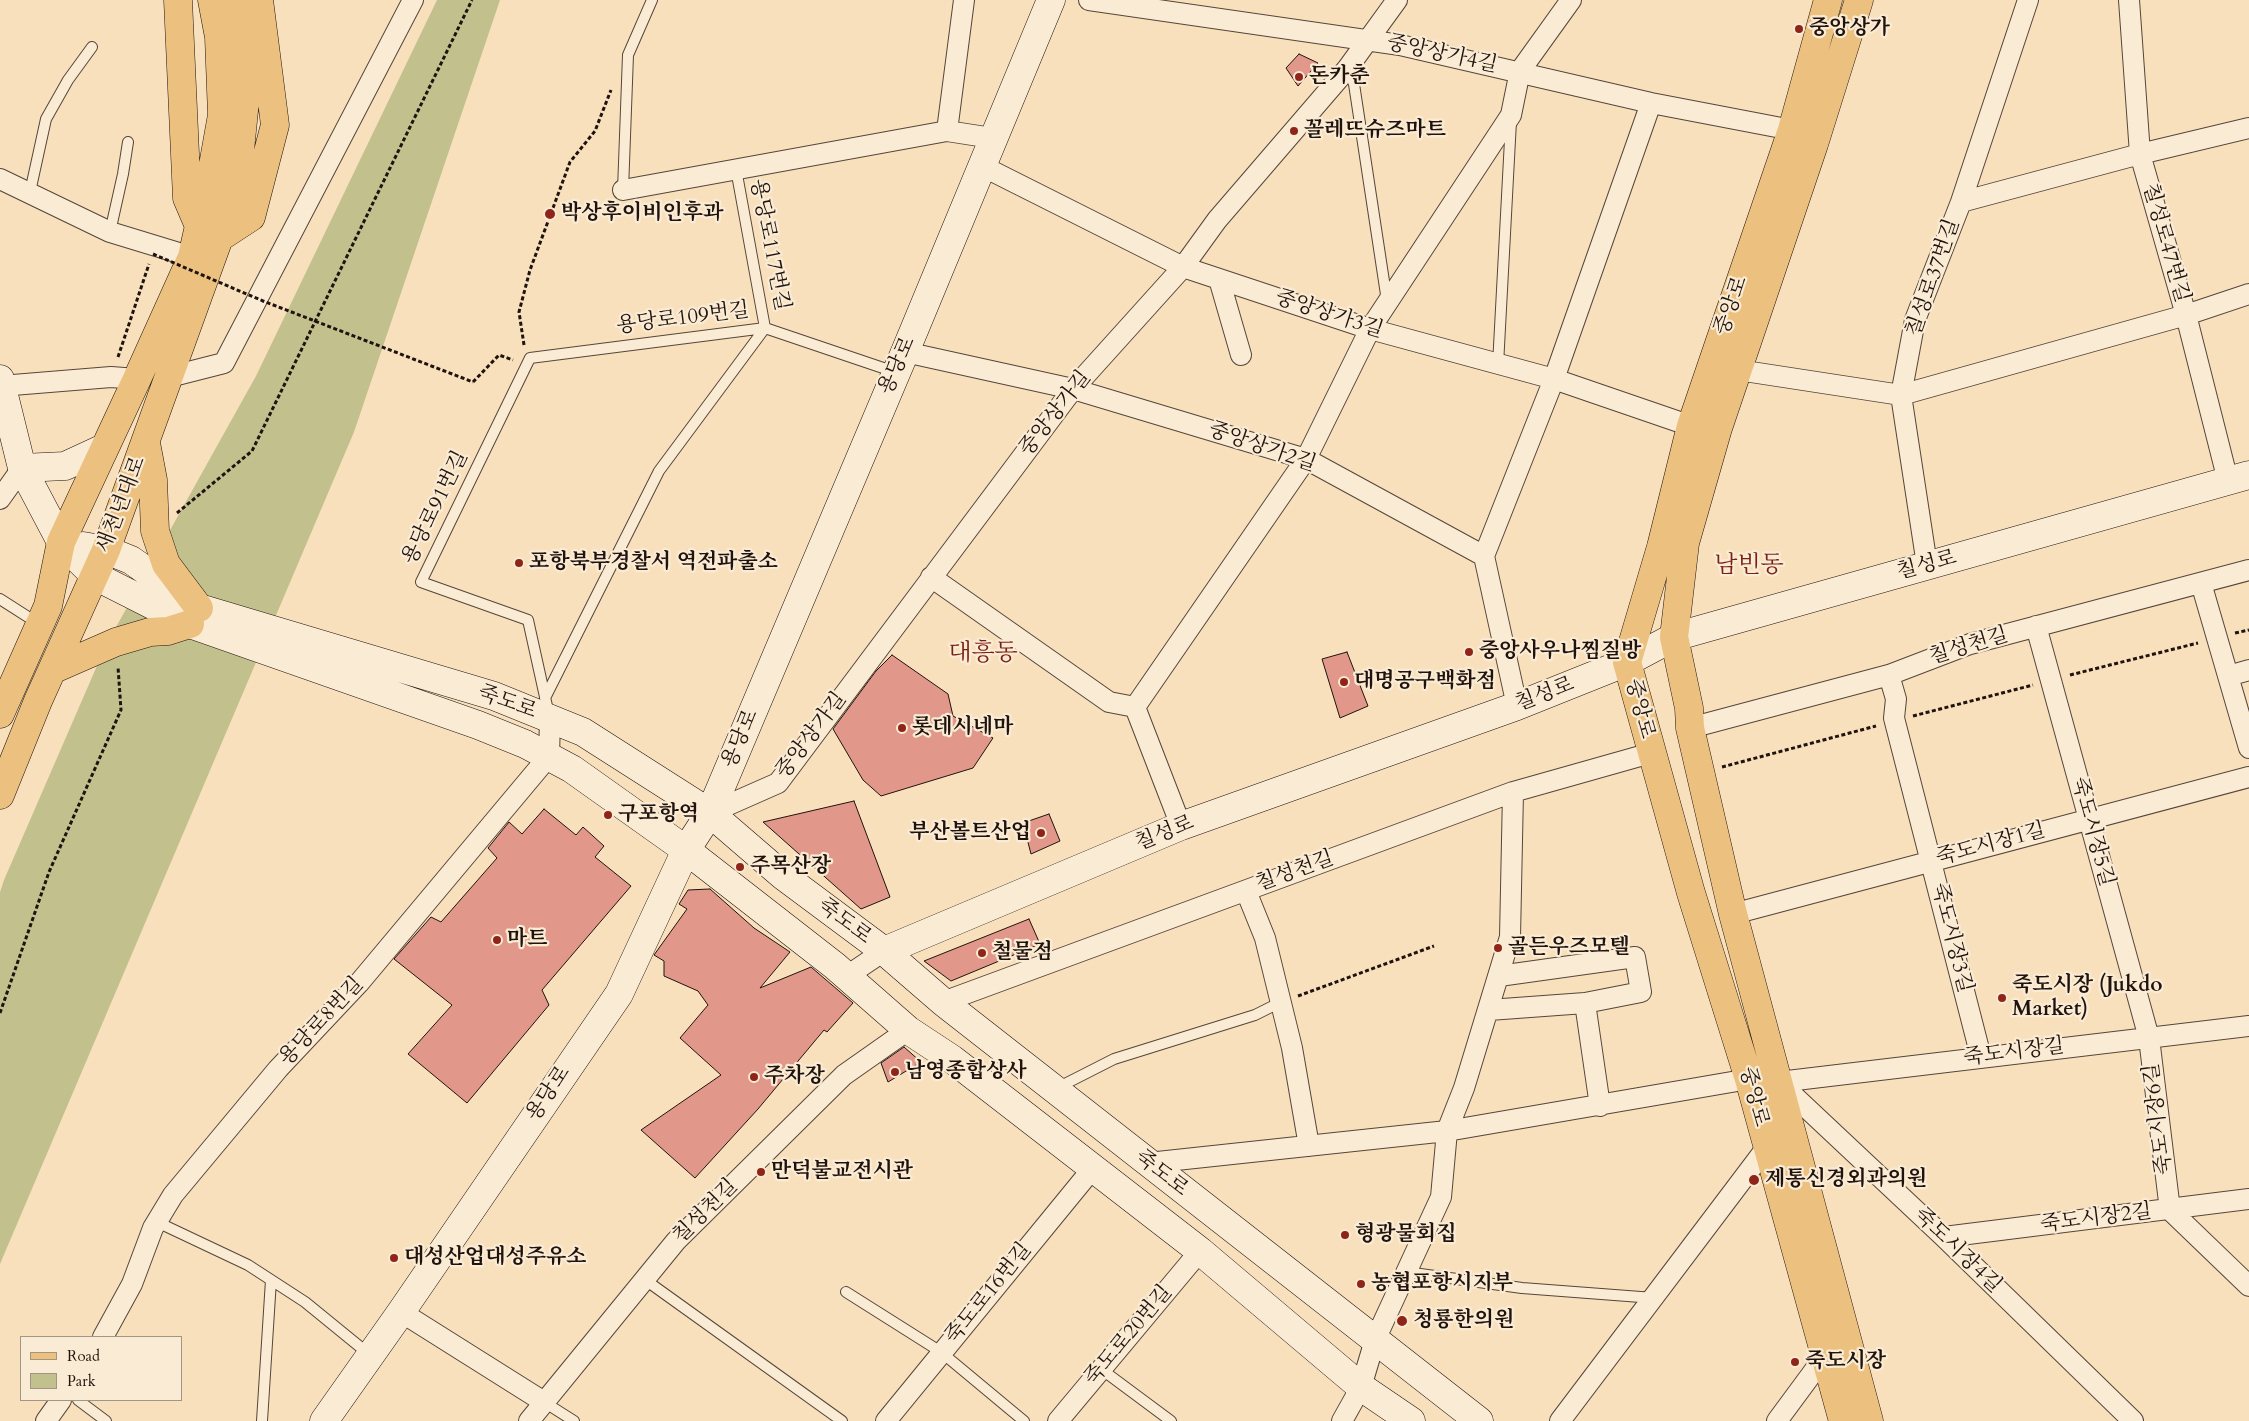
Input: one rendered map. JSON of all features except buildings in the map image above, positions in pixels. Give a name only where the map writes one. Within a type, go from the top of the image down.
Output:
[{"type":"main road","points":[[212,0],[219,37],[222,115],[213,220]]},
{"type":"main road","points":[[213,220],[240,150],[248,71],[237,0]]},
{"type":"main road","points":[[174,3],[187,198],[213,220],[251,217],[275,125],[259,0]]},
{"type":"main road","name":"용당로","points":[[324,1421],[619,994],[686,850],[710,813],[1051,0]]},
{"type":"main road","name":"중앙로","points":[[1828,0],[1792,130],[1691,426],[1661,547],[1627,662],[1691,893],[1749,1079],[1843,1421]]},
{"type":"main road","name":"중앙로","points":[[1859,0],[1814,144],[1718,428],[1685,543],[1674,637],[1689,708],[1690,728],[1733,914],[1869,1421]]},
{"type":"main road","name":"새천년대로","points":[[0,714],[48,606],[60,542],[104,448],[124,378],[213,220]]},
{"type":"main road","name":"새천년대로","points":[[0,795],[52,670],[106,550],[146,443],[169,377],[213,220]]},
{"type":"main road","name":"죽도로","points":[[1,384],[22,468],[60,542],[95,576],[478,725],[525,744],[572,768],[686,850],[847,976],[908,1030],[952,1059],[1200,1251],[1361,1387],[1411,1421]]},
{"type":"main road","points":[[52,670],[116,642],[150,632],[168,631],[194,616],[166,564],[155,531],[153,480],[146,443]]},
{"type":"main road","points":[[22,468],[65,466],[104,448]]},
{"type":"main road","name":"칠성로","points":[[884,951],[1181,826],[1516,706],[1627,662],[1674,637],[1927,565],[1999,547],[2238,478]]},
{"type":"main road","name":"죽도로","points":[[60,542],[106,550],[131,560],[194,616],[494,696],[548,708],[710,813],[782,875],[884,951],[943,1002],[1478,1421]]},
{"type":"street","points":[[169,377],[224,364],[412,0]]},
{"type":"street","points":[[947,130],[964,0]]},
{"type":"street","name":"중앙상가4길","points":[[1089,0],[1367,39],[1520,71],[1651,103],[1792,130]]},
{"type":"street","name":"중앙상가길","points":[[710,813],[778,783],[1073,389],[1183,267],[1217,220],[1346,69],[1397,0]]},
{"type":"street","points":[[1135,707],[1306,459],[1370,329],[1511,115],[1520,71],[1571,0]]},
{"type":"street","name":"칠성로37번길","points":[[1927,565],[1901,395],[1915,320],[1961,202],[2028,0]]},
{"type":"street","name":"칠성로47번길","points":[[2129,0],[2140,154],[2186,315],[2238,478]]},
{"type":"street","points":[[1516,706],[1484,556],[1554,379],[1651,103]]},
{"type":"street","points":[[1961,202],[2140,154],[2249,128]]},
{"type":"street","points":[[623,190],[947,130],[992,138]]},
{"type":"street","name":"중앙상가3길","points":[[982,166],[1183,267],[1370,329],[1554,379],[1691,426]]},
{"type":"street","points":[[0,179],[110,232],[192,257]]},
{"type":"street","points":[[1219,279],[1240,355]]},
{"type":"street","points":[[1738,370],[1901,395],[2186,315],[2249,294]]},
{"type":"street","name":"중앙상가2길","points":[[900,362],[1073,389],[1306,459],[1484,556]]},
{"type":"street","points":[[1,384],[124,378]]},
{"type":"street","points":[[0,499],[22,468]]},
{"type":"street","name":"칠성천길","points":[[1690,728],[1889,674],[1970,644],[2249,570]]},
{"type":"street","points":[[931,577],[1109,702],[1135,707]]},
{"type":"street","points":[[2201,583],[2249,748]]},
{"type":"street","name":"죽도시장5길","points":[[2036,626],[2149,1038]]},
{"type":"street","points":[[2228,676],[2249,670]]},
{"type":"street","name":"죽도시장3길","points":[[1889,674],[1896,699],[1895,721],[1981,1057]]},
{"type":"street","points":[[1135,707],[1181,826]]},
{"type":"street","points":[[548,708],[549,756]]},
{"type":"street","name":"칠성천길","points":[[943,1002],[1513,792],[1651,753]]},
{"type":"street","name":"용당로8번길","points":[[105,1336],[132,1284],[157,1222],[173,1194],[278,1070],[359,983],[549,756]]},
{"type":"street","name":"죽도시장1길","points":[[1733,914],[2249,777]]},
{"type":"street","points":[[1342,1421],[1361,1387],[1374,1340],[1441,1197],[1447,1131],[1464,1088],[1510,937],[1513,792]]},
{"type":"street","points":[[1246,891],[1265,938],[1281,1002],[1292,1048],[1309,1146]]},
{"type":"street","points":[[847,976],[884,951]]},
{"type":"street","points":[[1488,1010],[1585,1002],[1642,992],[1635,957],[1499,976]]},
{"type":"street","points":[[1585,1002],[1600,1106]]},
{"type":"street","name":"죽도시장길","points":[[1779,1082],[2249,1026]]},
{"type":"street","name":"칠성천길","points":[[529,1421],[676,1241],[844,1075],[908,1030]]},
{"type":"street","name":"죽도시장6길","points":[[2149,1038],[2170,1210]]},
{"type":"street","points":[[1148,1163],[1447,1131],[1749,1079]]},
{"type":"street","name":"죽도시장4길","points":[[1779,1082],[1944,1237],[2133,1421]]},
{"type":"street","points":[[1560,1421],[1767,1146]]},
{"type":"street","name":"죽도로16번길","points":[[886,1421],[1093,1168]]},
{"type":"street","name":"죽도시장2길","points":[[1944,1237],[2249,1199]]},
{"type":"street","points":[[2170,1210],[2249,1286]]},
{"type":"street","name":"죽도로20번길","points":[[1058,1421],[1200,1251]]},
{"type":"street","points":[[401,1312],[544,1402]]},
{"type":"street","points":[[1778,1421],[1825,1356]]},
{"type":"street","points":[[46,1421],[60,1401]]},
{"type":"lane","points":[[623,190],[628,55],[652,0]]},
{"type":"lane","points":[[30,192],[46,119],[68,80],[92,47]]},
{"type":"lane","points":[[1346,69],[1354,84],[1387,302]]},
{"type":"lane","points":[[1498,364],[1511,115]]},
{"type":"lane","points":[[110,232],[128,142]]},
{"type":"lane","name":"용당로117번길","points":[[736,169],[765,328]]},
{"type":"lane","points":[[548,708],[660,471],[765,328]]},
{"type":"lane","name":"용당로109번길","points":[[530,358],[765,328],[900,362]]},
{"type":"lane","name":"용당로91번길","points":[[530,358],[420,582],[528,620],[548,708]]},
{"type":"lane","points":[[0,599],[40,625]]},
{"type":"lane","points":[[1054,1089],[1114,1059],[1255,1015],[1281,1002]]},
{"type":"lane","points":[[157,1222],[248,1265],[305,1302],[371,1355]]},
{"type":"lane","points":[[1406,1272],[1522,1288],[1654,1298]]},
{"type":"lane","points":[[644,1279],[842,1421]]},
{"type":"lane","points":[[262,1421],[271,1280]]},
{"type":"lane","points":[[846,1292],[941,1352],[1024,1421]]},
{"type":"lane","points":[[1101,1369],[1171,1421]]},
{"type":"lane","points":[[79,1401],[106,1421]]},
{"type":"lane","points":[[544,1402],[574,1421]]},
{"type":"path","points":[[155,531],[252,451],[472,0]]},
{"type":"path","points":[[530,358],[523,344],[519,312],[530,270],[570,162],[595,131],[609,94],[628,66]]},
{"type":"path","points":[[124,378],[153,254],[264,301],[473,382],[499,355]]},
{"type":"path","points":[[1700,772],[2249,630]]},
{"type":"path","points":[[0,1013],[49,872],[121,710],[116,642]]},
{"type":"path","points":[[1281,1002],[1434,946]]},
{"type":"green space","points":[[437,0],[500,0],[354,432],[0,1264],[0,892],[4,880],[106,645],[256,376]]},
{"type":"place","name":"중앙상가","points":[[1799,29]]},
{"type":"place","name":"돈카춘","points":[[1299,77]]},
{"type":"place","name":"꼴레뜨슈즈마트","points":[[1294,131]]},
{"type":"place","name":"박상후이비인후과","points":[[550,214]]},
{"type":"place","name":"포항북부경찰서 역전파출소","points":[[519,563]]},
{"type":"place","name":"중앙사우나찜질방","points":[[1469,652]]},
{"type":"place","name":"대명공구백화점","points":[[1344,682]]},
{"type":"place","name":"롯데시네마","points":[[902,728]]},
{"type":"place","name":"구포항역","points":[[608,815]]},
{"type":"place","name":"부산볼트산업","points":[[1041,833]]},
{"type":"place","name":"주목산장","points":[[740,867]]},
{"type":"place","name":"마트","points":[[497,940]]},
{"type":"place","name":"골든우즈모텔","points":[[1498,948]]},
{"type":"place","name":"철물점","points":[[982,953]]},
{"type":"place","name":"죽도시장 (Jukdo Market)","points":[[2002,998]]},
{"type":"place","name":"남영종합상사","points":[[895,1072]]},
{"type":"place","name":"주차장","points":[[754,1077]]},
{"type":"place","name":"만덕불교전시관","points":[[761,1172]]},
{"type":"place","name":"제통신경외과의원","points":[[1754,1180]]},
{"type":"place","name":"형광물회집","points":[[1345,1235]]},
{"type":"place","name":"대성산업대성주유소","points":[[394,1258]]},
{"type":"place","name":"농협포항시지부","points":[[1361,1284]]},
{"type":"place","name":"청룡한의원","points":[[1402,1321]]},
{"type":"place","name":"죽도시장","points":[[1795,1362]]},
{"type":"district","name":"남빈동","points":[[1749,566]]},
{"type":"district","name":"대흥동","points":[[983,654]]}]
